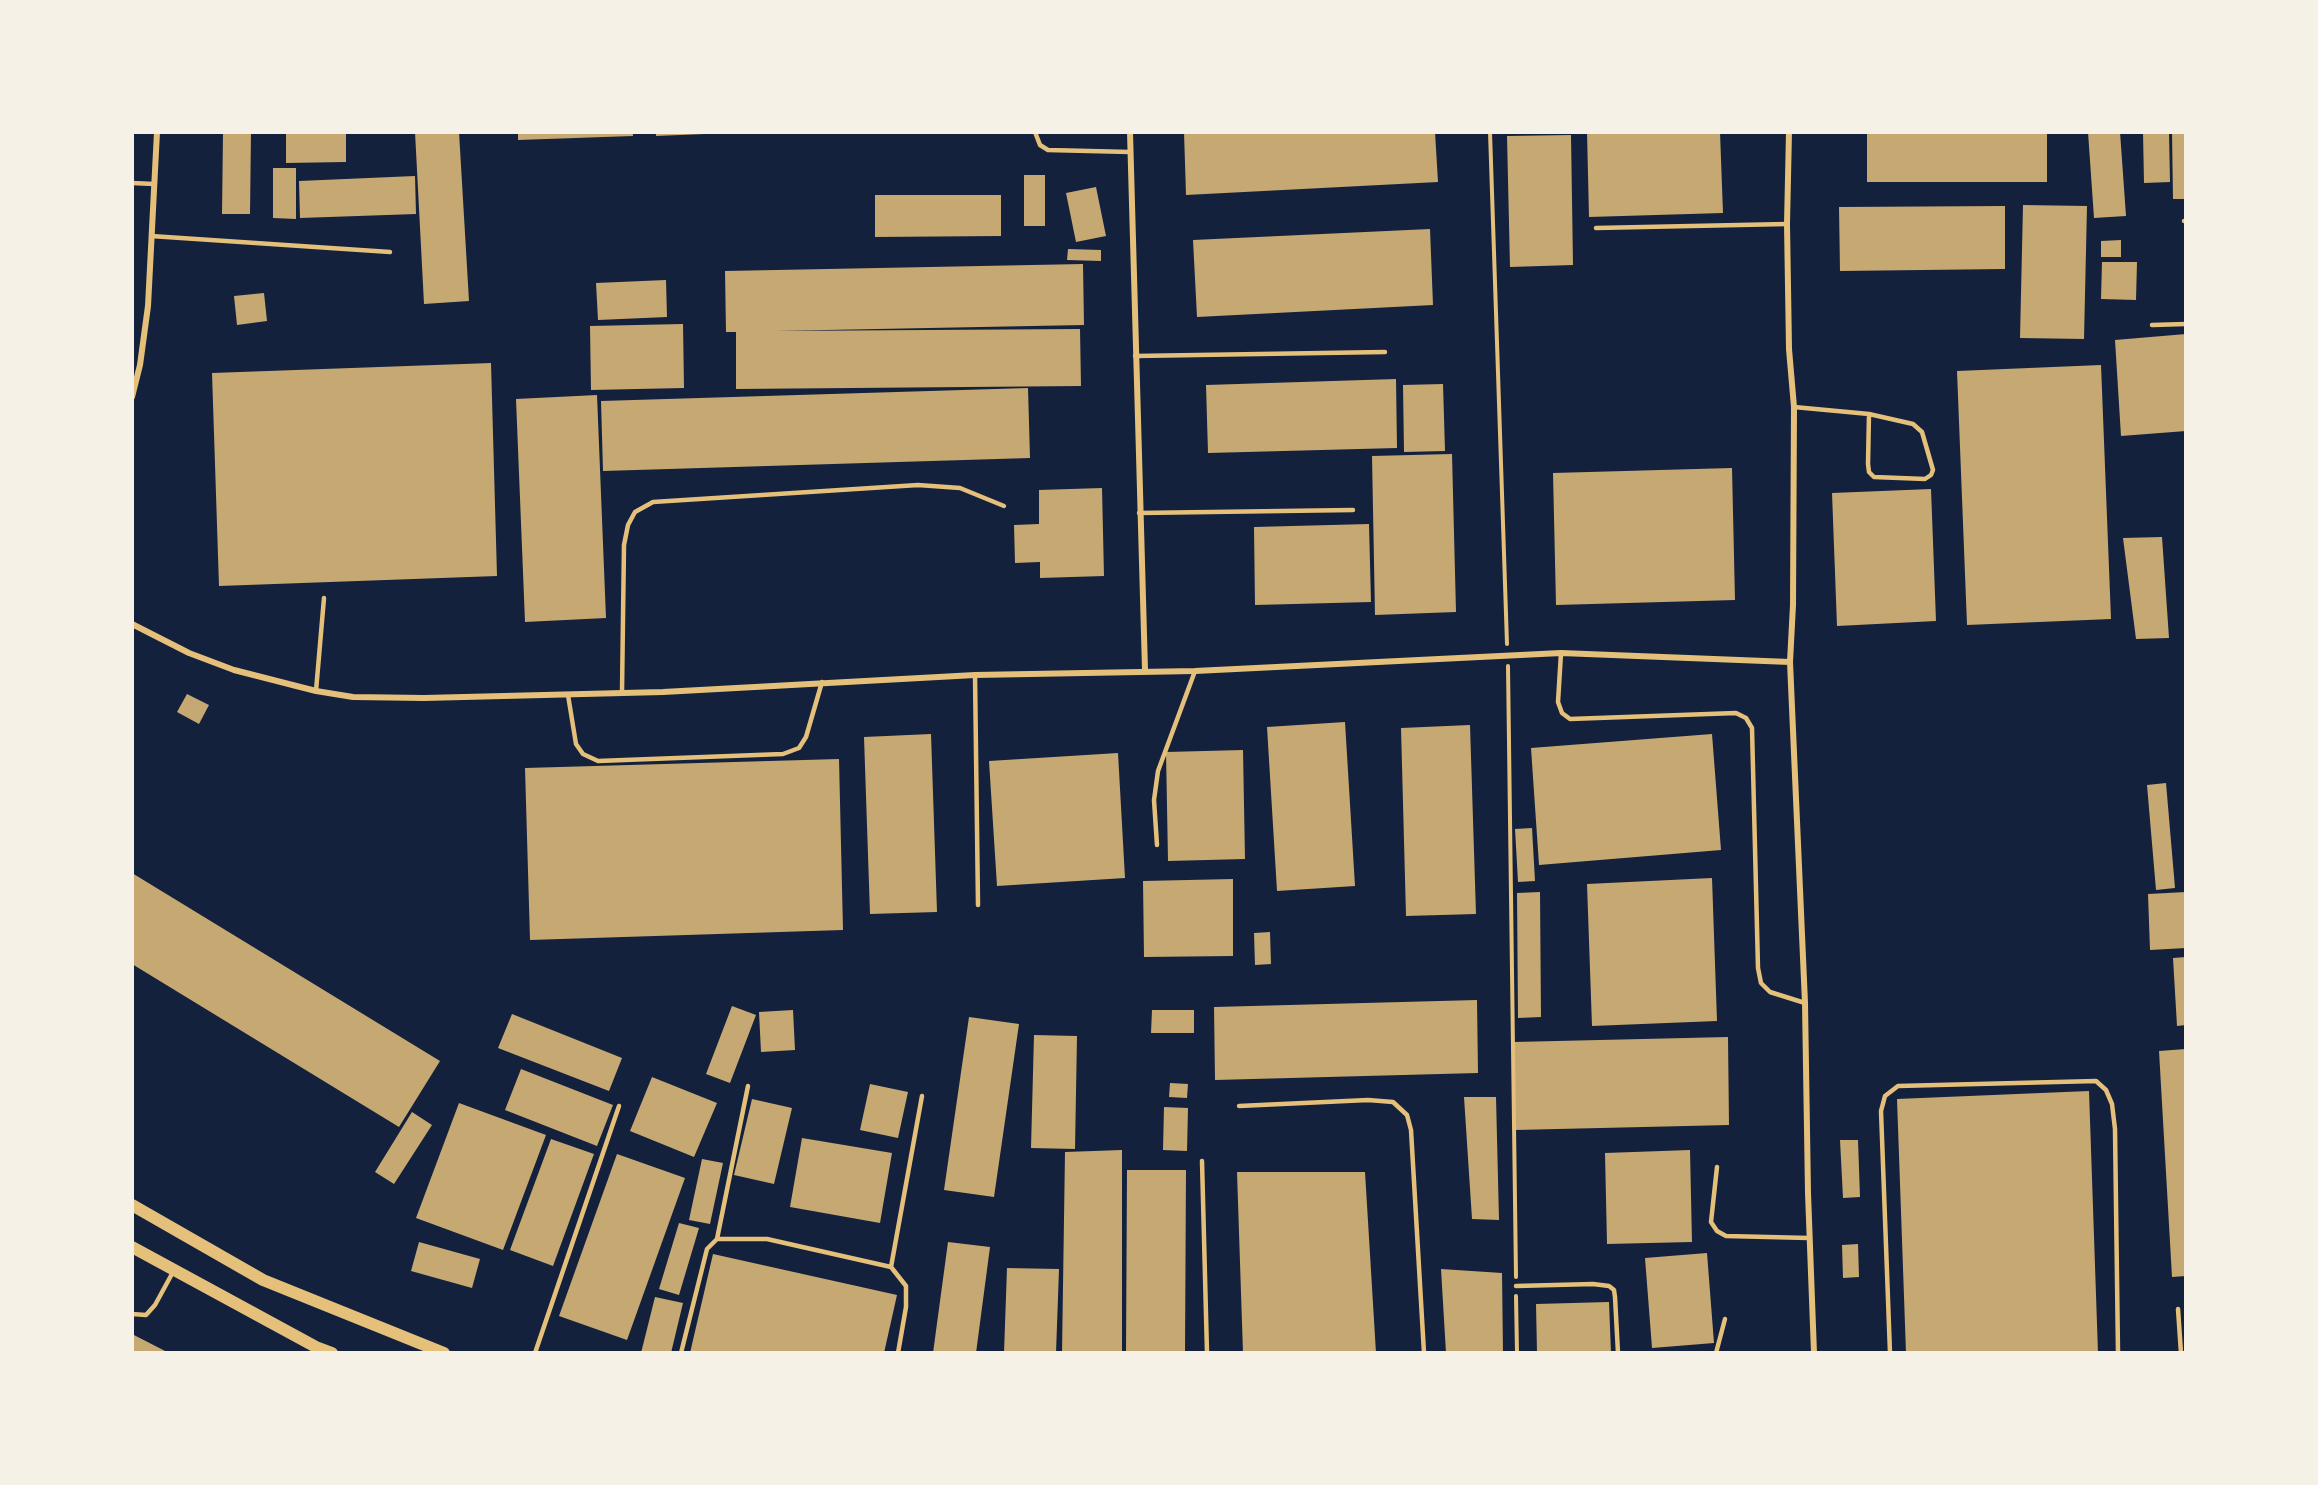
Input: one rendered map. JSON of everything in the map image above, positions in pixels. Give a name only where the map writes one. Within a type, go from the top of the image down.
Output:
[{"type":"main road","points":[[132,1205],[263,1280],[444,1353]]},
{"type":"main road","points":[[132,1246],[315,1350],[332,1353]]},
{"type":"street","points":[[132,397],[140,365],[148,306],[157,132]]},
{"type":"street","points":[[1130,132],[1145,670]]},
{"type":"street","points":[[1790,132],[1789,349],[1794,407],[1793,605],[1790,662],[1805,1003],[1809,1238],[1814,1353]]},
{"type":"street","points":[[132,624],[189,653],[234,670],[316,691],[376,698],[663,692],[975,675],[1145,670],[1195,671],[1508,654],[1561,653],[1790,662]]},
{"type":"lane","points":[[1035,132],[1040,145],[1048,150],[1130,152]]},
{"type":"lane","points":[[132,183],[154,184]]},
{"type":"lane","points":[[1596,228],[1788,224]]},
{"type":"lane","points":[[152,236],[390,252]]},
{"type":"lane","points":[[2152,325],[2186,324]]},
{"type":"lane","points":[[1135,356],[1385,352]]},
{"type":"lane","points":[[1794,407],[1869,414],[1919,427],[1933,470],[1931,475],[1924,479],[1874,477],[1869,472],[1868,464],[1869,414]]},
{"type":"lane","points":[[622,692],[624,545],[628,525],[634,512],[653,502],[918,485],[960,488],[1004,506]]},
{"type":"lane","points":[[1139,513],[1353,510]]},
{"type":"lane","points":[[316,691],[324,598]]},
{"type":"lane","points":[[1561,653],[1558,702],[1562,712],[1570,719],[1736,713],[1746,717],[1752,729],[1759,975],[1761,983],[1770,992],[1805,1003]]},
{"type":"lane","points":[[1157,845],[1154,800],[1158,771],[1195,671]]},
{"type":"lane","points":[[975,675],[978,905]]},
{"type":"lane","points":[[568,695],[576,744],[584,754],[598,761],[783,754],[799,748],[806,737],[822,682]]},
{"type":"lane","points":[[1890,1353],[1881,1111],[1885,1096],[1898,1086],[2096,1081],[2106,1090],[2112,1104],[2115,1129],[2118,1353]]},
{"type":"lane","points":[[681,1353],[707,1249],[717,1239],[748,1086]]},
{"type":"lane","points":[[891,1268],[922,1096]]},
{"type":"lane","points":[[1239,1106],[1368,1100],[1393,1102],[1407,1115],[1411,1130],[1424,1353]]},
{"type":"lane","points":[[535,1353],[619,1106]]},
{"type":"lane","points":[[1202,1161],[1207,1353]]},
{"type":"lane","points":[[1717,1167],[1711,1222],[1717,1231],[1726,1236],[1809,1238]]},
{"type":"lane","points":[[717,1239],[767,1239],[891,1268],[906,1286],[906,1307],[898,1353]]},
{"type":"lane","points":[[132,1314],[146,1315],[155,1305],[174,1271]]},
{"type":"lane","points":[[1516,1286],[1593,1284],[1609,1286],[1614,1290],[1616,1297],[1618,1353]]},
{"type":"lane","points":[[2178,1309],[2181,1353]]},
{"type":"lane","points":[[1716,1353],[1725,1318]]},
{"type":"path","points":[[1490,132],[1508,654],[1517,1353]]},
{"type":"building","points":[[223,132],[251,132],[250,214],[222,214]]},
{"type":"building","points":[[286,132],[346,132],[346,162],[286,163]]},
{"type":"building","points":[[415,132],[459,132],[469,301],[424,304]]},
{"type":"building","points":[[518,132],[633,132],[633,136],[518,140]]},
{"type":"building","points":[[656,132],[705,132],[705,134],[656,136]]},
{"type":"building","points":[[1184,132],[1435,132],[1438,182],[1186,195]]},
{"type":"building","points":[[1587,132],[1720,132],[1723,213],[1589,217]]},
{"type":"building","points":[[1867,132],[2047,132],[2047,182],[1867,182]]},
{"type":"building","points":[[2088,132],[2120,132],[2126,216],[2094,218]]},
{"type":"building","points":[[2143,132],[2169,132],[2170,182],[2144,183]]},
{"type":"building","points":[[2172,132],[2186,132],[2186,199],[2173,199]]},
{"type":"building","points":[[1571,135],[1573,265],[1510,267],[1507,136]]},
{"type":"building","points":[[273,168],[296,168],[296,219],[273,218]]},
{"type":"building","points":[[1024,175],[1045,175],[1045,226],[1024,226]]},
{"type":"building","points":[[415,176],[416,214],[300,218],[299,181]]},
{"type":"building","points":[[1096,187],[1106,236],[1076,242],[1066,193]]},
{"type":"building","points":[[875,195],[1001,195],[1001,236],[875,237]]},
{"type":"building","points":[[2023,205],[2087,206],[2084,339],[2020,338]]},
{"type":"building","points":[[2005,206],[2005,269],[1840,271],[1839,207]]},
{"type":"building","points":[[1430,229],[1433,305],[1197,317],[1193,240]]},
{"type":"building","points":[[2121,240],[2121,257],[2101,257],[2101,241]]},
{"type":"building","points":[[1068,249],[1101,250],[1101,261],[1067,260]]},
{"type":"building","points":[[2102,262],[2137,262],[2136,300],[2101,299]]},
{"type":"building","points":[[1083,264],[1084,325],[774,331],[1080,329],[1081,386],[736,389],[736,332],[726,332],[725,271]]},
{"type":"building","points":[[666,280],[667,317],[598,320],[596,283]]},
{"type":"building","points":[[264,293],[267,321],[237,325],[234,296]]},
{"type":"building","points":[[683,324],[684,388],[591,390],[590,326]]},
{"type":"building","points":[[2186,334],[2186,431],[2121,436],[2115,340]]},
{"type":"building","points":[[491,363],[497,576],[219,586],[212,373]]},
{"type":"building","points":[[2101,365],[2111,619],[1967,625],[1957,371]]},
{"type":"building","points":[[1396,379],[1397,448],[1208,453],[1206,385]]},
{"type":"building","points":[[1443,384],[1445,451],[1404,452],[1403,385]]},
{"type":"building","points":[[1028,388],[1030,458],[603,471],[601,401]]},
{"type":"building","points":[[597,395],[606,618],[525,622],[516,399]]},
{"type":"building","points":[[1452,454],[1456,612],[1375,615],[1372,456]]},
{"type":"building","points":[[1732,468],[1735,600],[1556,605],[1553,473]]},
{"type":"building","points":[[1102,488],[1104,576],[1040,578],[1040,562],[1015,563],[1014,525],[1039,524],[1039,490]]},
{"type":"building","points":[[1931,489],[1936,621],[1837,626],[1832,493]]},
{"type":"building","points":[[1369,524],[1371,602],[1255,605],[1254,527]]},
{"type":"building","points":[[2162,537],[2169,638],[2136,639],[2123,538]]},
{"type":"building","points":[[187,694],[209,705],[199,724],[177,712]]},
{"type":"building","points":[[1345,722],[1355,886],[1277,891],[1267,727]]},
{"type":"building","points":[[1470,725],[1476,914],[1406,916],[1401,728]]},
{"type":"building","points":[[931,734],[937,912],[870,914],[864,737]]},
{"type":"building","points":[[1712,734],[1721,850],[1539,865],[1531,748]]},
{"type":"building","points":[[1243,750],[1245,859],[1168,861],[1166,752]]},
{"type":"building","points":[[1118,753],[1125,878],[997,886],[989,761]]},
{"type":"building","points":[[839,759],[843,930],[530,940],[525,768]]},
{"type":"building","points":[[2166,783],[2175,888],[2156,890],[2147,785]]},
{"type":"building","points":[[1532,828],[1535,881],[1518,882],[1515,829]]},
{"type":"building","points":[[132,873],[440,1061],[399,1127],[132,964]]},
{"type":"building","points":[[1712,878],[1717,1021],[1592,1026],[1587,884]]},
{"type":"building","points":[[1233,879],[1233,956],[1144,957],[1143,881]]},
{"type":"building","points":[[1540,892],[1541,1017],[1518,1018],[1517,893]]},
{"type":"building","points":[[2186,892],[2186,948],[2150,950],[2148,894]]},
{"type":"building","points":[[1270,932],[1271,964],[1255,965],[1254,933]]},
{"type":"building","points":[[2186,957],[2186,1025],[2177,1026],[2173,958]]},
{"type":"building","points":[[1477,1000],[1478,1073],[1215,1080],[1214,1007]]},
{"type":"building","points":[[732,1006],[756,1015],[730,1083],[706,1074]]},
{"type":"building","points":[[793,1010],[795,1050],[761,1052],[759,1012]]},
{"type":"building","points":[[1152,1010],[1194,1010],[1194,1033],[1151,1033]]},
{"type":"building","points":[[512,1014],[622,1058],[609,1091],[498,1048]]},
{"type":"building","points":[[969,1017],[1019,1024],[994,1197],[944,1190]]},
{"type":"building","points":[[1034,1035],[1077,1036],[1075,1149],[1031,1148]]},
{"type":"building","points":[[1728,1037],[1729,1125],[1515,1130],[1514,1042]]},
{"type":"building","points":[[2186,1049],[2186,1276],[2172,1277],[2159,1051]]},
{"type":"building","points":[[521,1069],[613,1105],[597,1146],[505,1110]]},
{"type":"building","points":[[652,1077],[717,1103],[694,1157],[630,1131]]},
{"type":"building","points":[[1170,1083],[1188,1084],[1187,1098],[1169,1097]]},
{"type":"building","points":[[870,1084],[908,1092],[898,1138],[860,1130]]},
{"type":"building","points":[[2089,1091],[2098,1353],[1906,1353],[1897,1099]]},
{"type":"building","points":[[1464,1097],[1496,1097],[1499,1220],[1472,1219]]},
{"type":"building","points":[[752,1099],[792,1108],[774,1184],[734,1175]]},
{"type":"building","points":[[459,1103],[546,1135],[503,1250],[416,1218]]},
{"type":"building","points":[[1164,1107],[1188,1108],[1187,1151],[1163,1150]]},
{"type":"building","points":[[412,1112],[432,1125],[394,1184],[375,1172]]},
{"type":"building","points":[[802,1138],[892,1153],[880,1223],[790,1207]]},
{"type":"building","points":[[551,1139],[594,1154],[553,1266],[510,1250]]},
{"type":"building","points":[[1840,1140],[1858,1140],[1860,1197],[1843,1198]]},
{"type":"building","points":[[1122,1150],[1122,1353],[1062,1353],[1065,1152]]},
{"type":"building","points":[[1690,1150],[1692,1242],[1607,1244],[1605,1153]]},
{"type":"building","points":[[617,1154],[685,1178],[627,1340],[559,1316]]},
{"type":"building","points":[[702,1159],[723,1163],[710,1224],[689,1220]]},
{"type":"building","points":[[1127,1170],[1186,1170],[1185,1353],[1126,1353]]},
{"type":"building","points":[[1237,1172],[1365,1172],[1376,1353],[1243,1353]]},
{"type":"building","points":[[679,1223],[699,1228],[679,1295],[659,1289]]},
{"type":"building","points":[[419,1242],[480,1259],[472,1288],[411,1271]]},
{"type":"building","points":[[948,1242],[990,1247],[976,1353],[933,1353]]},
{"type":"building","points":[[1858,1244],[1859,1277],[1843,1278],[1842,1245]]},
{"type":"building","points":[[1707,1253],[1714,1343],[1652,1348],[1645,1258]]},
{"type":"building","points":[[713,1254],[897,1295],[884,1353],[690,1353]]},
{"type":"building","points":[[1007,1268],[1059,1269],[1056,1353],[1004,1353]]},
{"type":"building","points":[[1441,1269],[1502,1273],[1503,1353],[1446,1353]]},
{"type":"building","points":[[655,1297],[683,1303],[671,1353],[641,1353]]},
{"type":"building","points":[[1609,1302],[1611,1353],[1537,1353],[1536,1304]]},
{"type":"building","points":[[132,1334],[169,1353],[132,1353]]}]
